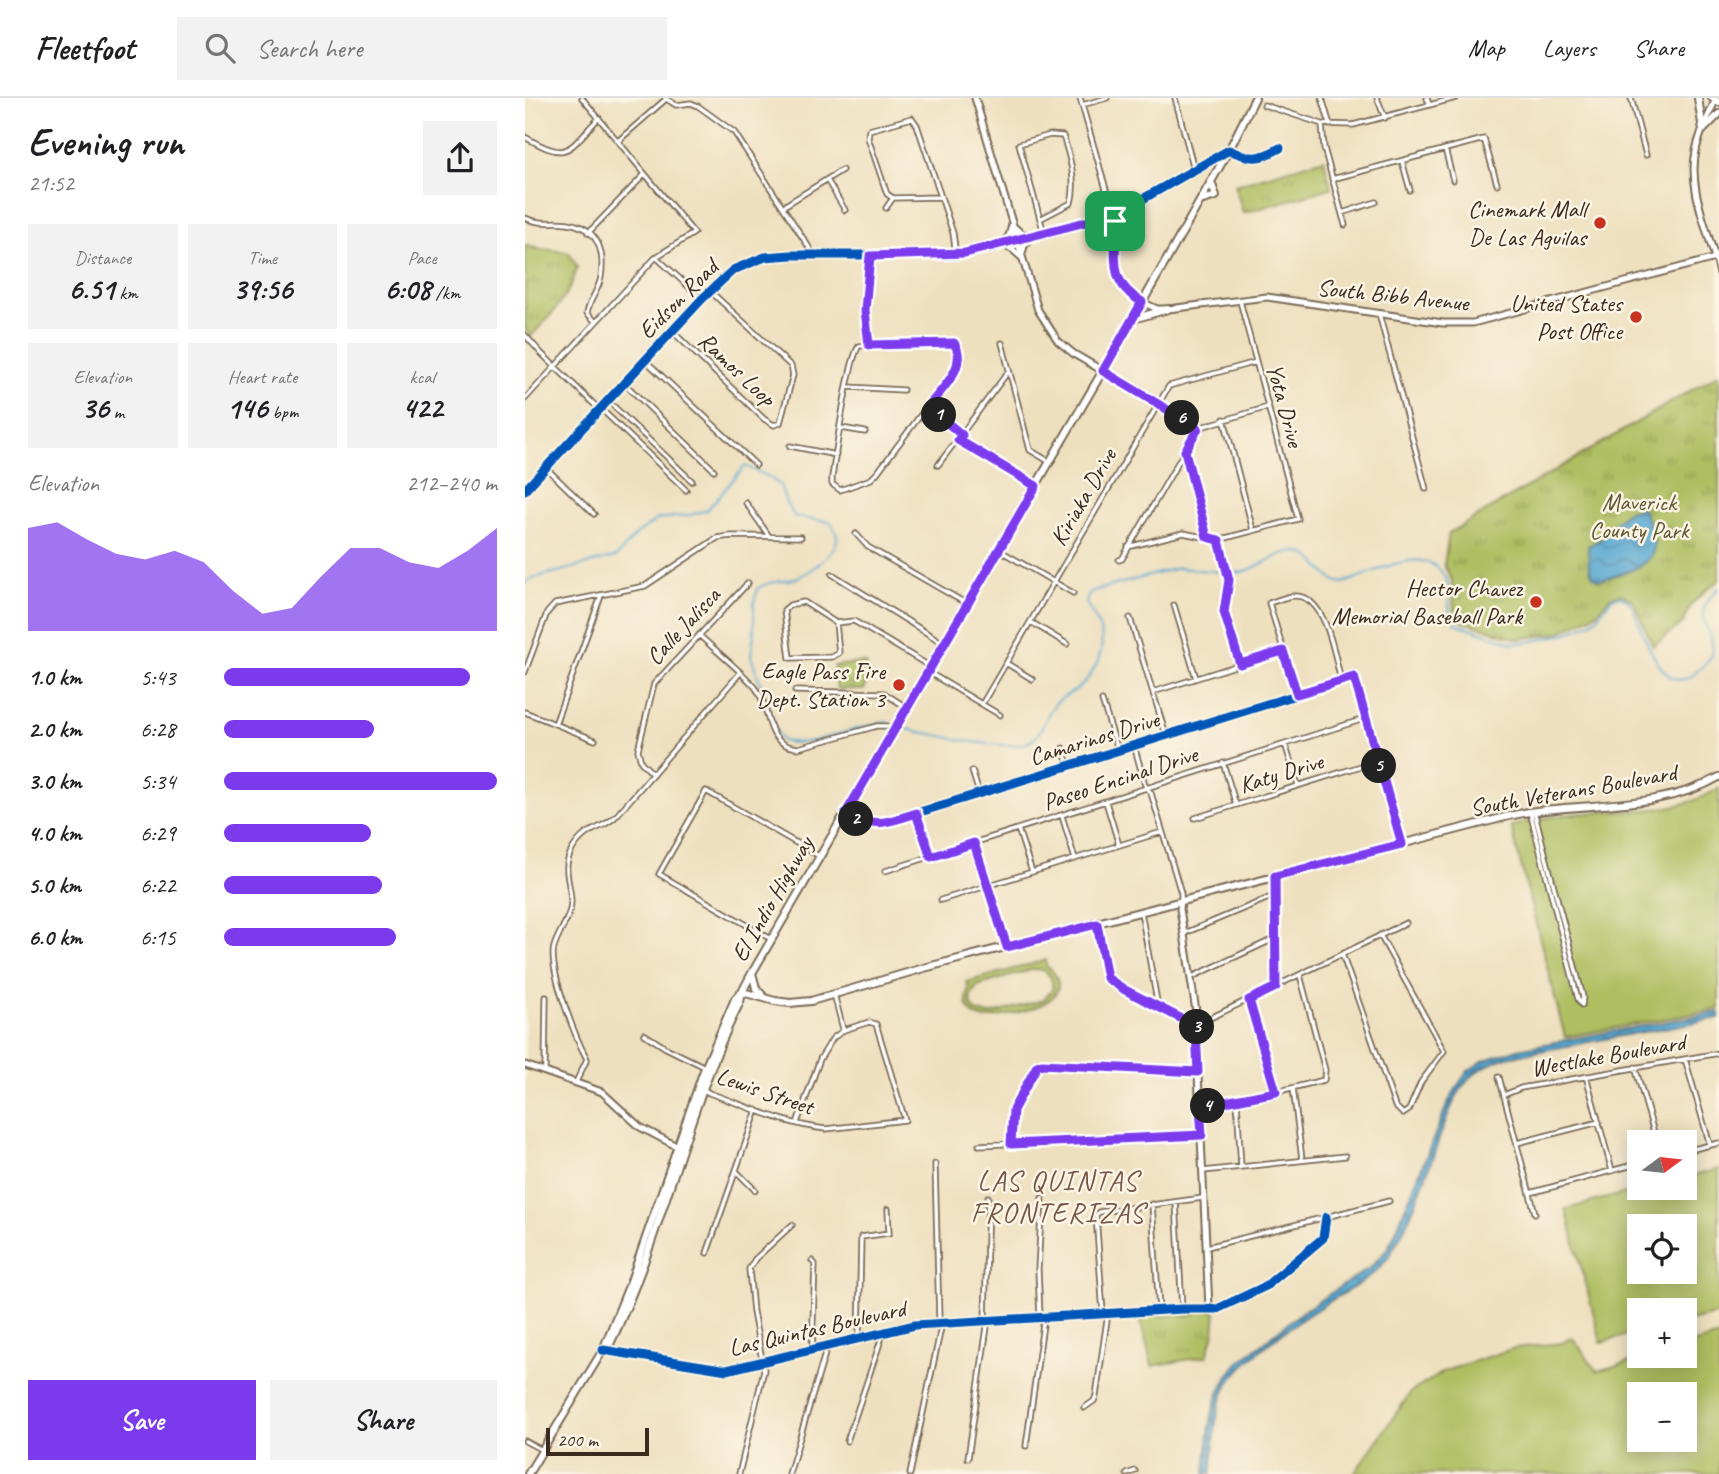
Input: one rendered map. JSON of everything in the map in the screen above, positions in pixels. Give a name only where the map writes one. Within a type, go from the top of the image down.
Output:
[{"type":"main road","name":"El Indio Highway","points":[[528,1474],[603,1350],[609,1346],[634,1288],[701,1088],[752,973],[1133,319],[1229,150],[1255,98]]},
{"type":"main road","points":[[1698,98],[1703,130]]},
{"type":"main road","points":[[1703,130],[1719,114]]},
{"type":"main road","points":[[1199,202],[1216,195],[1211,181]]},
{"type":"main road","points":[[1133,319],[1168,309]]},
{"type":"main road","name":"South Veterans Boulevard","points":[[742,992],[767,1000],[800,1002],[1275,876],[1532,812],[1673,795],[1719,776]]},
{"type":"main road","points":[[752,973],[756,988],[767,1000]]},
{"type":"main road","name":"El Indio Highway","points":[[701,1088],[705,1067],[735,999],[742,992]]},
{"type":"street","points":[[525,399],[656,257],[694,233],[582,98]]},
{"type":"street","points":[[975,98],[1035,301],[1049,330],[1074,354],[1198,428]]},
{"type":"street","points":[[1080,98],[1113,215],[1116,232],[1115,271],[1126,291],[1142,302]]},
{"type":"street","points":[[1082,105],[1107,98]]},
{"type":"street","points":[[1175,98],[1194,169]]},
{"type":"street","points":[[1322,98],[1330,125]]},
{"type":"street","points":[[1377,98],[1385,118]]},
{"type":"street","points":[[1427,98],[1429,105]]},
{"type":"street","points":[[1264,105],[1322,124],[1353,125],[1456,98]]},
{"type":"street","points":[[1631,98],[1646,155]]},
{"type":"street","points":[[618,141],[666,99],[676,105],[691,103],[698,106],[731,128],[814,255]]},
{"type":"street","points":[[1715,100],[1695,152],[1695,183],[1717,257],[1719,274]]},
{"type":"street","points":[[525,137],[550,150],[562,152],[573,146],[599,117]]},
{"type":"street","points":[[940,197],[893,198],[887,194],[869,130],[912,118],[918,126],[953,233],[955,255]]},
{"type":"street","points":[[1322,124],[1324,148],[1345,225]]},
{"type":"street","points":[[1040,219],[1071,203],[1075,191],[1063,136],[1049,135],[1019,144],[1040,219],[1044,233]]},
{"type":"street","points":[[1332,179],[1484,139],[1497,184]]},
{"type":"street","points":[[1229,150],[1248,158],[1260,157],[1280,148]]},
{"type":"street","points":[[1445,149],[1453,180]]},
{"type":"street","name":"Eidson Road","points":[[525,490],[710,290],[733,270],[754,260],[775,255],[955,255],[1001,245],[1113,215],[1229,150]]},
{"type":"street","points":[[1402,160],[1410,190]]},
{"type":"street","points":[[784,206],[842,170]]},
{"type":"street","points":[[588,233],[645,174]]},
{"type":"street","points":[[827,180],[845,209]]},
{"type":"street","points":[[886,208],[893,198]]},
{"type":"street","points":[[1342,213],[1376,202]]},
{"type":"street","points":[[525,218],[538,223],[569,223],[588,233],[600,244],[601,279],[587,313],[595,321]]},
{"type":"street","points":[[1012,225],[1021,234],[1033,236]]},
{"type":"street","points":[[1012,225],[1009,236],[1001,245],[1012,249],[1021,257]]},
{"type":"street","points":[[1021,257],[1024,246],[1033,236]]},
{"type":"street","points":[[869,345],[865,310],[870,256]]},
{"type":"street","points":[[656,257],[702,299]]},
{"type":"street","name":"South Bibb Avenue","points":[[1142,302],[1157,309],[1168,309],[1240,299],[1277,298],[1443,323],[1473,323],[1717,257]]},
{"type":"street","name":"Ramos Loop","points":[[672,331],[764,419],[774,425],[780,423],[793,375],[791,366],[710,290]]},
{"type":"street","name":"Yota Drive","points":[[1240,299],[1297,519],[1253,530]]},
{"type":"street","points":[[1379,314],[1426,489]]},
{"type":"street","points":[[525,335],[554,367],[687,490]]},
{"type":"street","points":[[954,343],[959,353],[958,365],[877,473],[871,479],[840,490],[832,484],[848,387],[856,350],[859,346],[869,345],[954,343]]},
{"type":"street","points":[[1002,343],[1030,450],[1050,462]]},
{"type":"street","points":[[645,360],[756,465]]},
{"type":"street","name":"Kiriaka Drive","points":[[982,704],[1172,384],[1256,362]]},
{"type":"street","points":[[938,465],[1008,372]]},
{"type":"street","points":[[624,383],[714,470]]},
{"type":"street","points":[[848,387],[903,390]]},
{"type":"street","points":[[607,400],[692,481]]},
{"type":"street","points":[[928,407],[962,435]]},
{"type":"street","points":[[1119,560],[1198,428],[1268,407]]},
{"type":"street","points":[[1128,547],[1183,533],[1219,540],[1253,530],[1224,419]]},
{"type":"street","points":[[841,428],[865,432]]},
{"type":"street","points":[[958,440],[1036,486]]},
{"type":"street","points":[[790,446],[836,455]]},
{"type":"street","points":[[1185,451],[1207,537]]},
{"type":"street","points":[[546,468],[594,514]]},
{"type":"street","points":[[746,503],[769,536]]},
{"type":"street","points":[[856,534],[868,547],[967,604]]},
{"type":"street","points":[[525,672],[550,607],[561,602],[645,586],[717,538],[801,537]]},
{"type":"street","points":[[1219,540],[1229,580],[1224,612],[1240,664]]},
{"type":"street","points":[[999,550],[1073,593]]},
{"type":"street","points":[[832,574],[944,644]]},
{"type":"street","name":"Calle Jalisca","points":[[653,774],[641,762],[638,750],[651,690],[657,679],[748,583]]},
{"type":"street","points":[[555,724],[601,596]]},
{"type":"street","points":[[1297,694],[1269,603],[1299,596],[1317,608],[1325,621],[1341,681]]},
{"type":"street","points":[[836,623],[839,653],[832,657],[790,658],[785,610],[790,605],[804,602],[836,623],[854,621],[1000,715]]},
{"type":"street","points":[[1174,605],[1196,678]]},
{"type":"street","points":[[1129,618],[1166,735]]},
{"type":"street","points":[[1031,622],[1067,644]]},
{"type":"street","points":[[699,635],[756,688],[779,743],[787,747],[798,748],[877,726],[894,729]]},
{"type":"street","points":[[1153,692],[1283,651]]},
{"type":"street","points":[[1006,663],[1032,679]]},
{"type":"street","points":[[576,1082],[587,1059],[569,1018],[552,954],[571,903],[566,880],[566,865],[570,853],[593,828],[611,821],[740,673]]},
{"type":"street","name":"Camarinos Drive","points":[[846,813],[863,822],[876,824],[1354,677],[1367,718]]},
{"type":"street","points":[[795,691],[884,693],[906,707]]},
{"type":"street","points":[[1102,701],[1118,750]]},
{"type":"street","points":[[525,712],[595,740]]},
{"type":"street","points":[[1367,718],[1402,844]]},
{"type":"street","name":"Paseo Encinal Drive","points":[[885,871],[1367,718]]},
{"type":"street","points":[[1285,744],[1298,786]]},
{"type":"street","points":[[1134,745],[1181,893],[1179,909],[1198,1024],[1196,1031],[1203,1106],[1209,1308],[1222,1308],[1271,1282],[1323,1238],[1326,1217]]},
{"type":"street","points":[[1063,748],[1068,765]]},
{"type":"street","name":"Katy Drive","points":[[1195,818],[1377,761]]},
{"type":"street","points":[[1223,763],[1237,805]]},
{"type":"street","points":[[972,771],[979,793]]},
{"type":"street","points":[[771,939],[659,874],[706,791],[820,856]]},
{"type":"street","points":[[1106,802],[1119,845]]},
{"type":"street","points":[[1532,812],[1547,856],[1578,999],[1582,1004],[1583,997],[1573,970]]},
{"type":"street","points":[[1532,812],[1541,857],[1564,934]]},
{"type":"street","points":[[916,813],[931,857]]},
{"type":"street","points":[[1062,816],[1075,859]]},
{"type":"street","points":[[1019,829],[1032,872]]},
{"type":"street","points":[[941,900],[1162,832]]},
{"type":"street","points":[[974,843],[1007,947]]},
{"type":"street","points":[[1541,857],[1547,856]]},
{"type":"street","points":[[1275,876],[1276,987]]},
{"type":"street","points":[[1184,933],[1276,895]]},
{"type":"street","points":[[1552,898],[1557,896]]},
{"type":"street","points":[[1141,912],[1158,1006]]},
{"type":"street","points":[[1097,924],[1107,978],[1190,1023],[1198,1024],[1406,923]]},
{"type":"street","points":[[1342,954],[1397,1110],[1403,1114],[1409,1110],[1421,1082],[1444,1051],[1380,935]]},
{"type":"street","points":[[1191,977],[1276,938]]},
{"type":"street","points":[[1203,1106],[1237,1101],[1324,1080],[1325,1070],[1300,975]]},
{"type":"street","points":[[797,1123],[827,1047],[833,1038],[844,1030],[834,994]]},
{"type":"street","points":[[545,1071],[546,997]]},
{"type":"street","points":[[1249,1000],[1276,1092]]},
{"type":"street","name":"Lewis Street","points":[[701,1088],[757,1110],[826,1129],[905,1120],[876,1024],[867,1023],[844,1030]]},
{"type":"street","points":[[644,1034],[705,1067]]},
{"type":"street","name":"Westlake Boulevard","points":[[1504,1095],[1521,1088],[1719,1053]]},
{"type":"street","points":[[1685,1059],[1710,1145]]},
{"type":"street","points":[[1011,1144],[1013,1110],[1037,1066],[1042,1064],[1198,1072]]},
{"type":"street","points":[[525,1065],[606,1094],[636,1124],[680,1148]]},
{"type":"street","points":[[1635,1067],[1653,1130]]},
{"type":"street","points":[[1586,1076],[1612,1171]]},
{"type":"street","points":[[1499,1077],[1535,1213]]},
{"type":"street","points":[[1293,1088],[1302,1159]]},
{"type":"street","points":[[1237,1101],[1241,1167]]},
{"type":"street","points":[[707,1253],[757,1110]]},
{"type":"street","points":[[1517,1143],[1599,1122]]},
{"type":"street","points":[[979,1145],[1202,1135]]},
{"type":"street","points":[[1697,1148],[1719,1143]]},
{"type":"street","points":[[1203,1171],[1345,1156]]},
{"type":"street","points":[[910,1473],[942,1323],[939,1320],[935,1164]]},
{"type":"street","points":[[1530,1193],[1627,1167]]},
{"type":"street","points":[[736,1171],[755,1190]]},
{"type":"street","points":[[968,1458],[986,1321],[988,1197]]},
{"type":"street","points":[[1084,1408],[1094,1401],[1096,1396],[1106,1313],[1096,1215],[1099,1212],[1205,1198]]},
{"type":"street","points":[[1026,1446],[1042,1317],[1038,1269],[1041,1199]]},
{"type":"street","points":[[1207,1247],[1389,1200]]},
{"type":"street","points":[[1176,1202],[1182,1308]]},
{"type":"street","points":[[1152,1204],[1159,1310]]},
{"type":"street","points":[[859,1339],[861,1237],[889,1233],[888,1209]]},
{"type":"street","points":[[739,1474],[763,1375],[749,1269],[755,1259],[792,1225]]},
{"type":"street","points":[[812,1261],[815,1264],[812,1350]]},
{"type":"street","name":"Las Quintas Boulevard","points":[[603,1350],[723,1370],[762,1363],[909,1326],[1209,1308]]},
{"type":"street","points":[[847,1441],[884,1332]]},
{"type":"street","points":[[789,1474],[827,1347]]},
{"type":"street","points":[[525,1441],[543,1450]]},
{"type":"street","points":[[1127,1474],[1135,1471]]},
{"type":"green space","points":[[1324,159],[1331,188],[1243,213],[1235,185]]},
{"type":"green space","points":[[525,245],[569,253],[577,267],[565,296],[531,336],[525,329]]},
{"type":"green space","name":"Maverick County Park","points":[[1719,374],[1719,581],[1690,606],[1684,622],[1653,646],[1633,601],[1620,594],[1610,597],[1597,613],[1559,633],[1518,639],[1461,621],[1454,612],[1452,581],[1444,565],[1449,533]]},
{"type":"green space","points":[[866,663],[869,676],[864,690],[837,689],[834,666]]},
{"type":"green space","points":[[1719,788],[1719,1009],[1565,1037],[1511,826],[1565,815],[1664,808],[1683,804]]},
{"type":"green space","points":[[1046,960],[1046,966],[1054,973],[1058,984],[1056,992],[1041,1005],[988,1019],[976,1016],[969,1009],[966,999],[969,987],[966,982]],"holes":[[[1039,969],[1046,972],[1052,981],[1052,990],[1043,1000],[989,1015],[976,1011],[972,1005],[970,997],[977,986]]]},
{"type":"green space","points":[[1719,1169],[1719,1314],[1697,1319],[1697,1298],[1627,1298],[1627,1335],[1601,1342],[1566,1209],[1627,1193],[1627,1200],[1697,1200],[1697,1175]]},
{"type":"green space","points":[[1196,1311],[1216,1311],[1214,1333],[1207,1356],[1152,1366],[1139,1315],[1195,1314]]},
{"type":"green space","points":[[1719,1336],[1719,1474],[1354,1474],[1411,1392],[1445,1371],[1515,1348],[1562,1343],[1572,1337],[1597,1371],[1627,1363],[1627,1368],[1697,1368],[1697,1342]]},
{"type":"water","points":[[1642,508],[1654,539],[1649,559],[1630,571],[1600,580],[1596,578],[1589,566],[1588,546],[1603,538],[1609,528],[1628,511]]},
{"type":"water","points":[[1719,1012],[1719,1018],[1507,1057],[1474,1074],[1464,1084],[1451,1107],[1411,1215],[1389,1256],[1354,1287],[1303,1318],[1272,1341],[1232,1378],[1218,1410],[1211,1474],[1205,1474],[1212,1415],[1228,1376],[1238,1363],[1302,1312],[1371,1267],[1387,1249],[1448,1103],[1468,1071],[1483,1061],[1518,1049]]},
{"type":"waterway","points":[[525,583],[533,578],[616,557],[637,534],[658,519],[707,510],[745,466],[780,485],[786,503],[795,517],[831,522],[837,535],[836,544],[827,557],[812,569],[790,580],[758,588],[754,602],[751,656],[778,735],[783,741],[806,742],[888,722]]},
{"type":"waterway","points":[[1231,573],[1249,570],[1290,552],[1305,554],[1335,581],[1342,583],[1397,563],[1426,562],[1438,568],[1447,581],[1449,608],[1455,623],[1513,643],[1565,634],[1590,623],[1612,598],[1620,596],[1632,606],[1647,643],[1662,669],[1671,677],[1682,679],[1693,675],[1712,655],[1712,644],[1703,615],[1709,599],[1719,588]]},
{"type":"waterway","points":[[906,729],[998,745],[1023,744],[1030,741],[1039,733],[1055,704],[1084,682],[1099,658],[1102,640],[1100,631],[1086,603],[1093,591],[1178,568],[1222,572]]},
{"type":"cycle path","points":[[525,490],[702,299],[733,270],[765,257],[956,255],[991,248],[1118,213],[1229,150],[1243,156],[1255,157],[1280,148]]},
{"type":"cycle path","points":[[846,812],[866,822],[888,822],[1354,677],[1402,844]]},
{"type":"cycle path","points":[[603,1350],[727,1370],[915,1325],[1217,1309],[1266,1286],[1323,1238],[1326,1217]]},
{"type":"place","name":"Cinemark Mall De Las Aguilas","points":[[1600,223]]},
{"type":"place","name":"United States Post Office","points":[[1636,317]]},
{"type":"place","name":"Hector Chavez Memorial Baseball Park","points":[[1536,602]]},
{"type":"place","name":"Eagle Pass Fire Dept. Station 3","points":[[899,685]]},
{"type":"district","name":"LAS QUINTAS FRONTERIZAS","points":[[1058,1196]]},
{"type":"route","points":[[1113,215],[1115,221],[1115,271],[1126,291],[1142,302],[1103,371],[1198,428],[1185,451],[1207,537],[1219,540],[1229,586],[1224,612],[1240,664],[1283,651],[1297,694],[1354,677],[1402,844],[1275,876],[1276,987],[1249,1000],[1276,1092],[1200,1107],[1202,1135],[1011,1144],[1013,1110],[1037,1066],[1042,1064],[1198,1072],[1198,1024],[1190,1023],[1110,981],[1104,972],[1097,924],[1007,947],[974,843],[931,857],[916,813],[876,824],[863,822],[846,813],[1036,486],[958,440],[962,435],[928,407],[958,365],[959,353],[954,343],[869,345],[865,298],[870,256],[965,253],[1113,215]]}]
